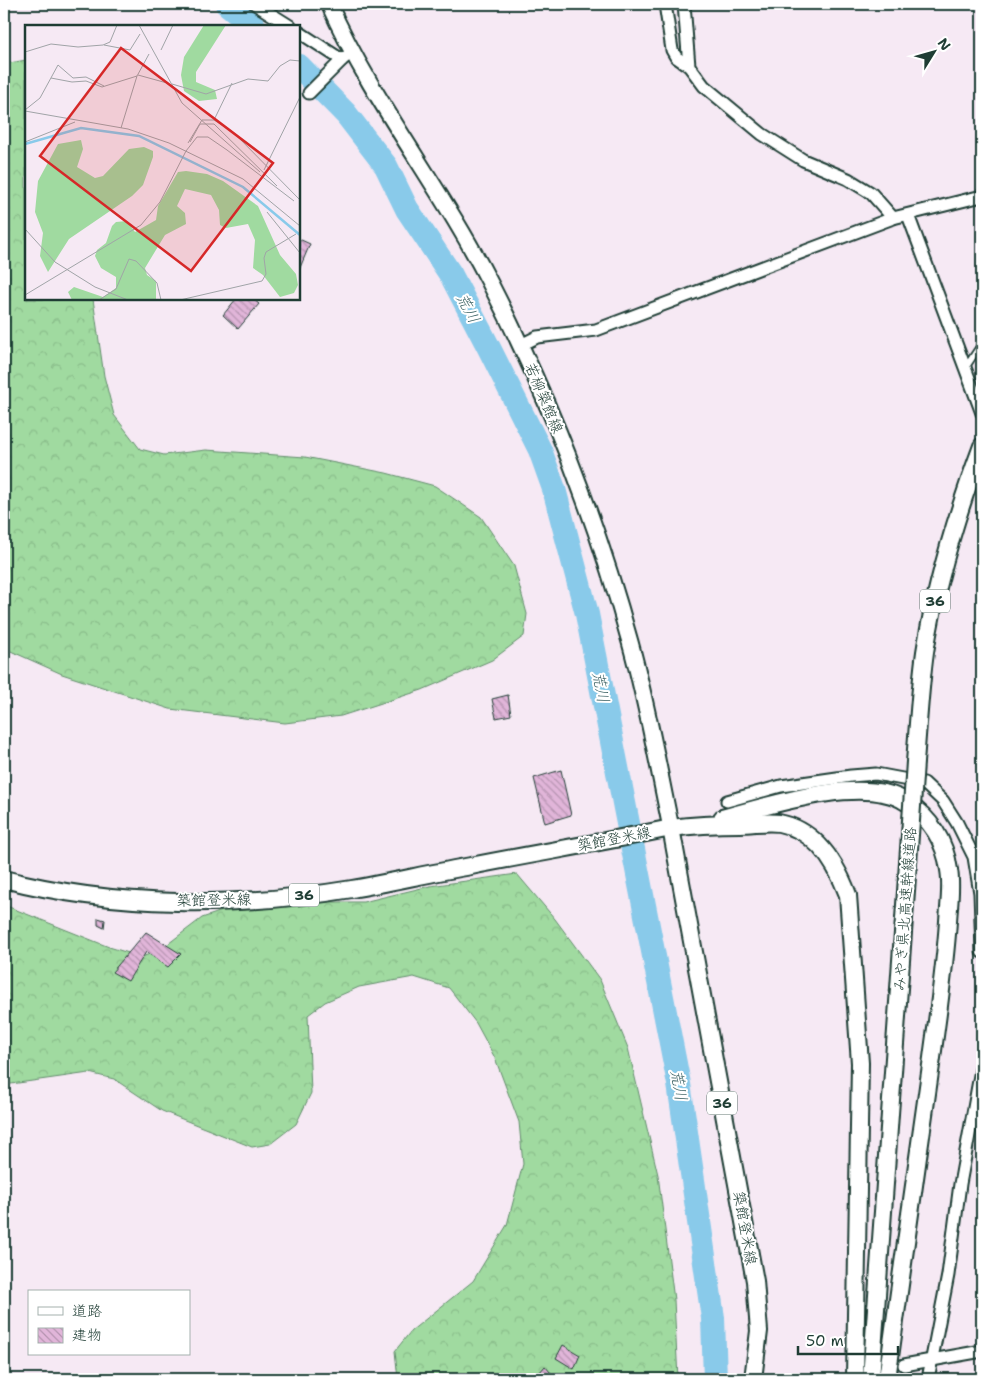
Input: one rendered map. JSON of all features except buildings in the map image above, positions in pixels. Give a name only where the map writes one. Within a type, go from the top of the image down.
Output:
[{"type":"main road","name":"若柳築館線","points":[[329,4],[343,60],[450,211],[489,281],[544,396],[592,519],[614,589],[643,693],[671,828]]},
{"type":"main road","name":"みやぎ県北高速幹線道路","points":[[871,1379],[925,652],[937,593],[960,508],[982,446]]},
{"type":"main road","points":[[698,825],[781,802],[845,791],[868,791],[890,794],[905,801],[924,816],[944,848],[949,870],[950,891],[945,965],[887,1379]]},
{"type":"main road","points":[[671,828],[698,825],[779,823],[803,832],[824,850],[840,872],[848,895],[860,1063],[855,1379]]},
{"type":"main road","name":"築館登米線","points":[[4,879],[45,889],[118,899],[190,902],[260,900],[351,889],[671,828],[755,1281],[759,1332],[753,1379]]},
{"type":"street","points":[[255,4],[288,25]]},
{"type":"street","points":[[665,4],[672,50],[676,57],[689,66],[704,86],[762,134],[803,160],[848,179],[871,193],[893,218]]},
{"type":"street","points":[[684,4],[689,66]]},
{"type":"street","points":[[300,33],[343,60],[309,93]]},
{"type":"street","points":[[521,345],[537,337],[596,330],[893,218],[982,196]]},
{"type":"street","points":[[908,215],[982,413]]},
{"type":"street","points":[[727,801],[781,786],[850,776],[876,774],[924,783],[943,801],[978,856],[982,952]]},
{"type":"street","points":[[928,1379],[948,1275],[960,1184],[982,1064]]},
{"type":"street","points":[[904,1365],[982,1351]]},
{"type":"lane","points":[[966,367],[982,343]]},
{"type":"green space","points":[[25,60],[25,300],[93,300],[104,376],[114,415],[140,449],[164,455],[206,450],[305,457],[386,473],[435,486],[481,517],[514,566],[527,614],[524,636],[492,660],[422,690],[341,716],[285,723],[170,709],[62,674],[4,648],[4,64]]},
{"type":"green space","points":[[517,874],[555,919],[600,980],[628,1048],[658,1175],[674,1300],[678,1379],[398,1379],[395,1351],[411,1331],[473,1281],[507,1225],[523,1164],[519,1122],[495,1058],[476,1023],[449,988],[414,977],[359,987],[325,1002],[308,1015],[311,1093],[296,1124],[270,1144],[252,1147],[162,1111],[114,1079],[89,1073],[4,1085],[4,905],[109,947],[142,957],[160,950],[202,918],[228,909],[322,902],[363,902],[430,886]]},
{"type":"waterway","name":"荒川","points":[[227,4],[253,25]]},
{"type":"waterway","name":"荒川","points":[[300,67],[346,114],[386,166],[407,209],[451,275],[488,346],[540,450],[554,489],[587,614],[679,1084],[713,1318],[715,1379]]},
{"type":"tunnel","points":[[846,1379],[904,1365]]}]
